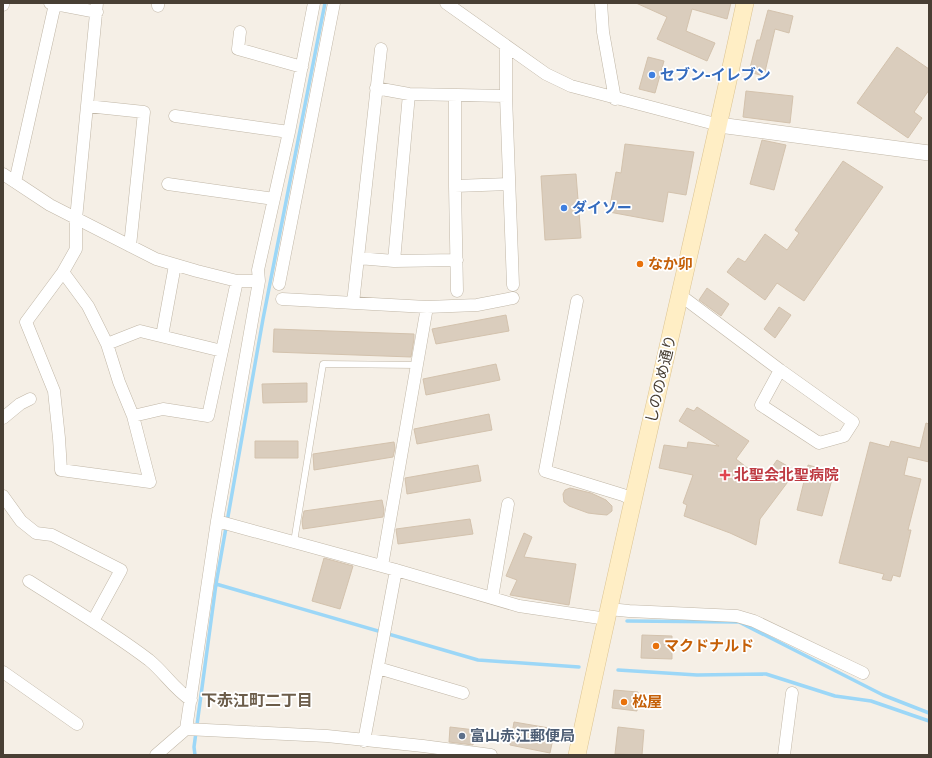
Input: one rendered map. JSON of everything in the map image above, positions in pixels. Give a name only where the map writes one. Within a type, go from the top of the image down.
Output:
[{"type":"main road","name":"しののめ通り","points":[[577,755],[719,125],[745,3]]},
{"type":"street","points":[[193,730],[191,700],[223,523],[259,281],[258,270],[289,132],[314,3]]},
{"type":"street","points":[[279,284],[334,3]]},
{"type":"street","points":[[446,3],[546,74],[570,86],[719,125],[929,153]]},
{"type":"street","points":[[601,3],[603,32],[615,99]]},
{"type":"street","points":[[15,182],[52,4],[97,8],[76,219],[76,249],[63,272],[26,322],[54,391],[61,470],[150,482],[132,416],[118,382],[107,344],[88,306],[63,272]]},
{"type":"street","points":[[240,32],[238,49],[302,67]]},
{"type":"street","points":[[506,47],[506,96],[513,285]]},
{"type":"street","points":[[353,303],[381,49]]},
{"type":"street","points":[[376,88],[409,94],[506,96]]},
{"type":"street","points":[[394,261],[409,94]]},
{"type":"street","points":[[455,95],[457,291]]},
{"type":"street","points":[[87,106],[144,112],[130,246]]},
{"type":"street","points":[[175,116],[289,132]]},
{"type":"street","points":[[3,174],[50,205],[156,259],[237,281],[259,281]]},
{"type":"street","points":[[168,184],[274,199]]},
{"type":"street","points":[[455,186],[509,184]]},
{"type":"street","points":[[358,258],[394,261],[457,260]]},
{"type":"street","points":[[162,336],[175,265]]},
{"type":"street","points":[[132,416],[163,409],[208,416],[237,281]]},
{"type":"street","points":[[680,295],[780,370],[853,422],[844,436],[818,443],[761,405],[780,370]]},
{"type":"street","points":[[282,299],[427,306],[478,305],[513,298]]},
{"type":"street","points":[[577,301],[545,471],[623,495],[634,500]]},
{"type":"street","points":[[382,566],[427,306]]},
{"type":"street","points":[[107,344],[140,331],[222,351]]},
{"type":"street","points":[[3,418],[20,404],[30,399]]},
{"type":"street","points":[[3,496],[22,521],[36,533],[52,535],[121,570],[93,621]]},
{"type":"street","points":[[492,598],[508,504]]},
{"type":"street","points":[[223,523],[382,566],[519,606],[608,614],[629,611],[736,616],[754,621],[863,673]]},
{"type":"street","points":[[364,741],[396,570]]},
{"type":"street","points":[[29,581],[120,638],[156,665],[183,695],[191,700]]},
{"type":"street","points":[[378,668],[463,693]]},
{"type":"street","points":[[3,672],[77,724]]},
{"type":"street","points":[[784,755],[792,693]]},
{"type":"street","points":[[156,755],[193,730],[327,736],[424,746],[491,755]]},
{"type":"lane","points":[[294,542],[323,364],[417,366]]},
{"type":"building","points":[[636,3],[731,3],[727,19],[692,9],[686,31],[715,43],[707,61],[657,39],[667,17]]},
{"type":"building","points":[[768,10],[793,16],[789,33],[775,29],[764,76],[749,72],[757,40],[760,40]]},
{"type":"building","points":[[897,47],[929,69],[929,90],[914,112],[922,118],[908,138],[857,103]]},
{"type":"building","name":"セブン-イレブン","points":[[648,57],[664,61],[655,93],[639,89]]},
{"type":"building","points":[[746,91],[793,96],[790,123],[743,117]]},
{"type":"building","points":[[762,140],[786,145],[774,190],[750,184]]},
{"type":"building","points":[[625,144],[694,152],[686,195],[668,192],[663,222],[609,212],[616,172],[621,173]]},
{"type":"building","points":[[843,161],[883,187],[804,301],[777,283],[765,300],[727,272],[738,258],[745,262],[765,234],[787,250],[799,233],[795,230]]},
{"type":"building","points":[[576,174],[581,238],[545,240],[541,176]]},
{"type":"building","points":[[707,288],[729,304],[721,316],[699,300]]},
{"type":"building","points":[[779,307],[791,315],[775,338],[764,329]]},
{"type":"building","points":[[506,315],[509,331],[436,344],[432,329]]},
{"type":"building","points":[[274,329],[414,334],[414,339],[411,357],[273,352]]},
{"type":"building","points":[[496,364],[500,380],[426,395],[423,379]]},
{"type":"building","points":[[307,383],[307,402],[263,403],[262,384]]},
{"type":"building","name":"北聖会北聖病院","points":[[697,407],[749,441],[736,459],[763,480],[777,460],[796,471],[760,519],[756,545],[730,533],[684,516],[687,505],[683,503],[693,475],[659,468],[664,445],[687,448],[688,442],[719,446],[679,421],[687,408],[694,411]]},
{"type":"building","points":[[489,414],[492,430],[417,444],[414,429]]},
{"type":"building","points":[[926,423],[929,424],[929,462],[908,457],[904,475],[921,479],[908,530],[911,530],[900,577],[893,575],[891,581],[882,579],[884,574],[839,563],[870,442],[889,447],[891,441],[920,448]]},
{"type":"building","points":[[255,441],[298,441],[298,458],[255,458]]},
{"type":"building","points":[[394,442],[395,448],[393,457],[314,470],[313,454]]},
{"type":"building","points":[[478,465],[481,481],[407,494],[405,478]]},
{"type":"building","points":[[808,465],[834,472],[822,516],[797,510]]},
{"type":"building","points":[[570,488],[591,493],[606,500],[612,506],[612,511],[607,515],[596,514],[588,513],[569,506],[564,502],[563,494],[565,490]]},
{"type":"building","points":[[382,500],[384,510],[383,517],[303,529],[302,521],[304,511]]},
{"type":"building","points":[[470,519],[473,534],[398,544],[396,529]]},
{"type":"building","points":[[524,533],[532,537],[524,557],[576,564],[569,605],[510,595],[517,580],[506,576]]},
{"type":"building","points":[[324,558],[353,566],[340,609],[312,601]]},
{"type":"building","points":[[642,635],[672,636],[672,659],[641,658]]},
{"type":"building","points":[[614,690],[638,692],[637,711],[612,708]]},
{"type":"building","points":[[514,722],[555,729],[550,753],[510,745]]},
{"type":"building","points":[[450,727],[475,730],[473,745],[449,742]]},
{"type":"building","points":[[618,727],[644,730],[642,755],[615,754]]},
{"type":"waterway","points":[[195,755],[194,747],[216,584],[263,319],[325,3]]},
{"type":"waterway","points":[[216,584],[478,660],[579,667]]},
{"type":"waterway","points":[[627,621],[739,622],[883,695],[929,713]]},
{"type":"waterway","points":[[618,670],[697,675],[766,674],[835,696],[871,701],[929,721]]},
{"type":"place","name":"セブン-イレブン","points":[[652,75]]},
{"type":"place","name":"ダイソー","points":[[564,208]]},
{"type":"place","name":"なか卯","points":[[640,264]]},
{"type":"place","name":"北聖会北聖病院","points":[[725,475]]},
{"type":"place","name":"マクドナルド","points":[[656,646]]},
{"type":"place","name":"松屋","points":[[624,702]]},
{"type":"place","name":"富山赤江郵便局","points":[[462,736]]},
{"type":"district","name":"下赤江町二丁目","points":[[257,701]]}]
